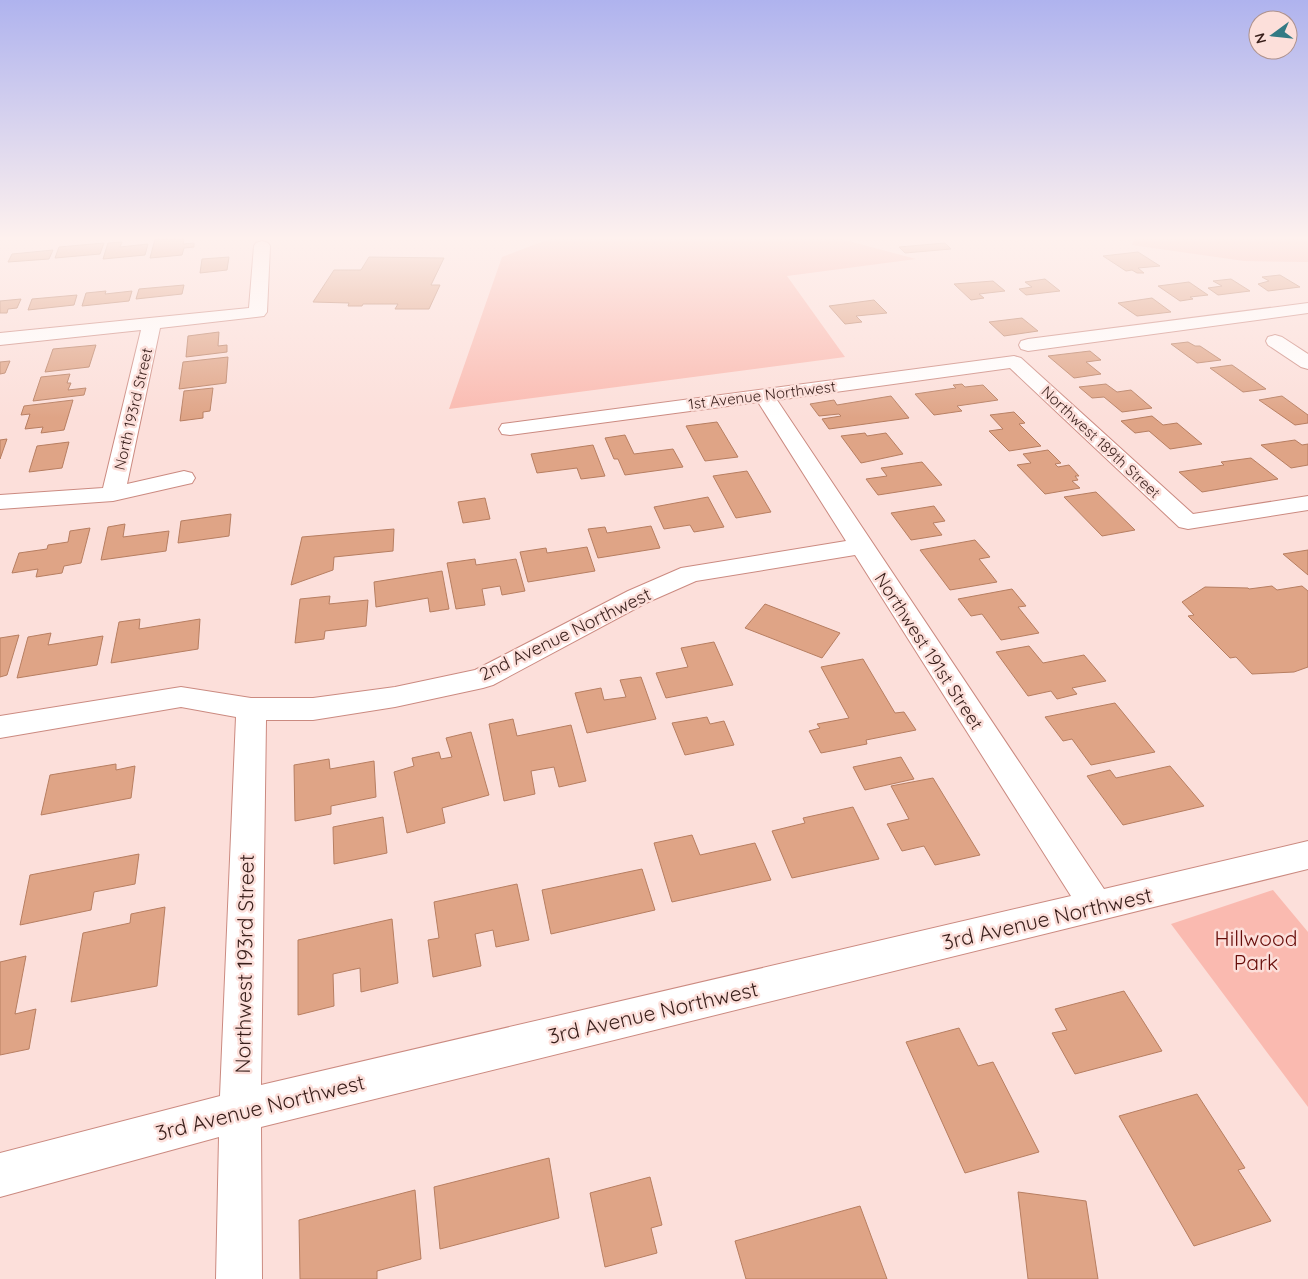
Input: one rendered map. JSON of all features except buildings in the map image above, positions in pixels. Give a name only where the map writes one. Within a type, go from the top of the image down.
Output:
[{"type":"street","points":[[0,339],[258,312],[259,299]]},
{"type":"street","points":[[1028,344],[1308,308]]},
{"type":"street","name":"North 193rd Street","points":[[113,494],[152,323]]},
{"type":"street","points":[[1275,342],[1308,363]]},
{"type":"street","name":"1st Avenue Northwest","points":[[510,429],[1014,362]]},
{"type":"street","name":"Northwest 189th Street","points":[[1014,362],[1188,522],[1308,504]]},
{"type":"street","name":"Northwest 191st Street","points":[[764,395],[1096,906]]},
{"type":"street","points":[[0,502],[113,494],[184,478]]},
{"type":"street","name":"2nd Avenue Northwest","points":[[0,726],[181,697],[251,709],[313,709],[395,697],[484,678],[636,597],[690,574],[861,546]]},
{"type":"street","name":"Northwest 193rd Street","points":[[239,1279],[240,1111],[251,709]]},
{"type":"street","name":"3rd Avenue Northwest","points":[[0,1175],[240,1111],[1308,855]]},
{"type":"green space","points":[[487,299],[803,299],[845,357],[449,409]]},
{"type":"green space","name":"Hillwood Park","points":[[1273,890],[1308,932],[1308,1107],[1171,924]]}]
